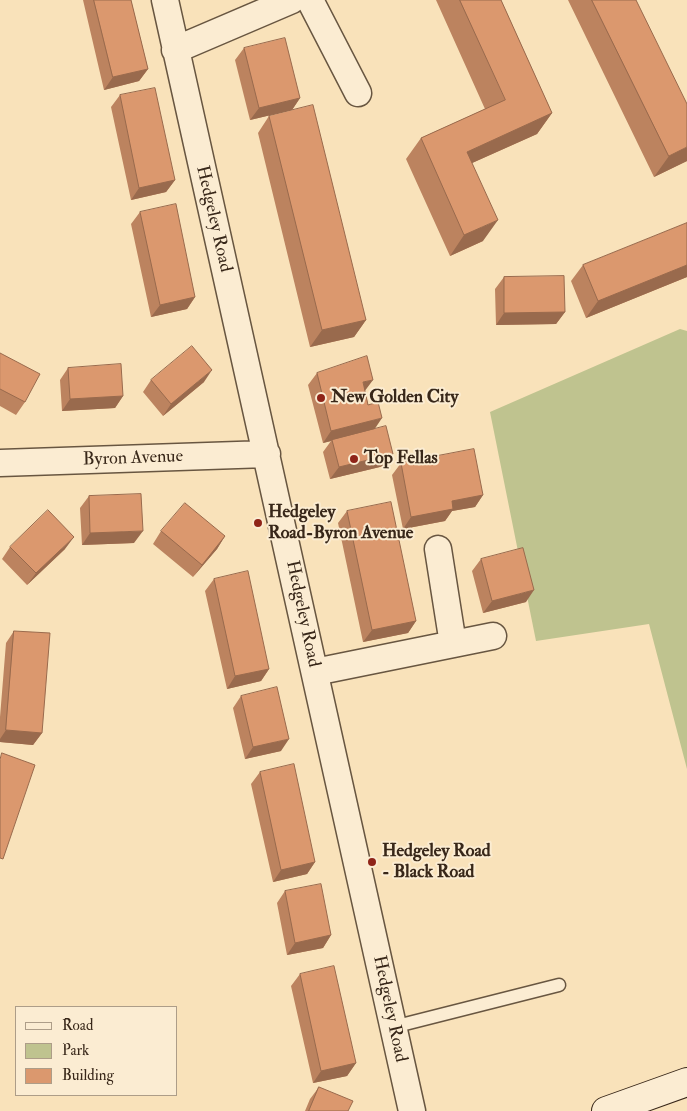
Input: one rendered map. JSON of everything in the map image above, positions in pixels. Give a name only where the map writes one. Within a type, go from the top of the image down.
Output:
[{"type":"street","name":"Hedgeley Road","points":[[165,0],[412,1111]]},
{"type":"street","points":[[175,50],[292,0]]},
{"type":"street","points":[[310,0],[358,93]]},
{"type":"street","name":"Byron Avenue","points":[[0,463],[267,454]]},
{"type":"street","points":[[438,549],[453,644]]},
{"type":"street","points":[[315,672],[493,636]]},
{"type":"street","points":[[606,1111],[687,1082]]},
{"type":"lane","points":[[393,1027],[559,985]]},
{"type":"green space","points":[[680,329],[687,331],[687,769],[649,624],[536,641],[490,412]]},
{"type":"building","points":[[94,0],[131,0],[148,69],[113,77]]},
{"type":"building","points":[[460,0],[501,0],[552,113],[467,152],[498,220],[464,235],[421,138],[505,100]]},
{"type":"building","points":[[592,0],[636,0],[687,104],[687,147],[669,156]]},
{"type":"building","points":[[285,38],[300,98],[259,108],[244,48]]},
{"type":"building","points":[[155,88],[175,180],[139,188],[120,95]]},
{"type":"building","points":[[313,105],[366,320],[322,330],[269,116]]},
{"type":"building","points":[[176,204],[195,297],[160,305],[140,212]]},
{"type":"building","points":[[687,223],[687,265],[598,301],[583,265]]},
{"type":"building","points":[[564,276],[565,312],[504,313],[504,277]]},
{"type":"building","points":[[192,346],[212,370],[171,404],[151,380]]},
{"type":"building","points":[[0,353],[40,374],[25,402],[0,389]]},
{"type":"building","points":[[367,356],[373,380],[363,382],[368,405],[378,402],[382,418],[331,431],[317,373]]},
{"type":"building","points":[[121,364],[123,396],[70,399],[68,368]]},
{"type":"building","points":[[386,426],[393,454],[339,467],[332,440]]},
{"type":"building","points":[[474,449],[483,495],[452,501],[453,509],[411,517],[401,463]]},
{"type":"building","points":[[141,494],[143,531],[90,533],[89,496]]},
{"type":"building","points":[[391,502],[416,621],[372,630],[347,511]]},
{"type":"building","points":[[185,503],[225,536],[202,565],[161,531]]},
{"type":"building","points":[[48,510],[74,537],[36,573],[10,547]]},
{"type":"building","points":[[523,548],[534,590],[492,601],[481,559]]},
{"type":"building","points":[[248,571],[269,669],[235,676],[214,579]]},
{"type":"building","points":[[14,631],[50,633],[42,733],[6,730]]},
{"type":"building","points":[[277,687],[289,739],[253,747],[241,696]]},
{"type":"building","points":[[2,753],[35,765],[3,859],[0,858],[0,760]]},
{"type":"building","points":[[294,764],[315,862],[281,870],[260,772]]},
{"type":"building","points":[[321,884],[331,935],[295,943],[285,891]]},
{"type":"building","points":[[334,966],[356,1063],[321,1071],[300,974]]},
{"type":"building","points":[[319,1087],[353,1101],[348,1111],[309,1111]]},
{"type":"place","name":"New Golden City","points":[[321,398]]},
{"type":"place","name":"Top Fellas","points":[[354,459]]},
{"type":"place","name":"Hedgeley Road-Byron Avenue","points":[[258,523]]},
{"type":"place","name":"Hedgeley Road - Black Road","points":[[372,862]]}]
